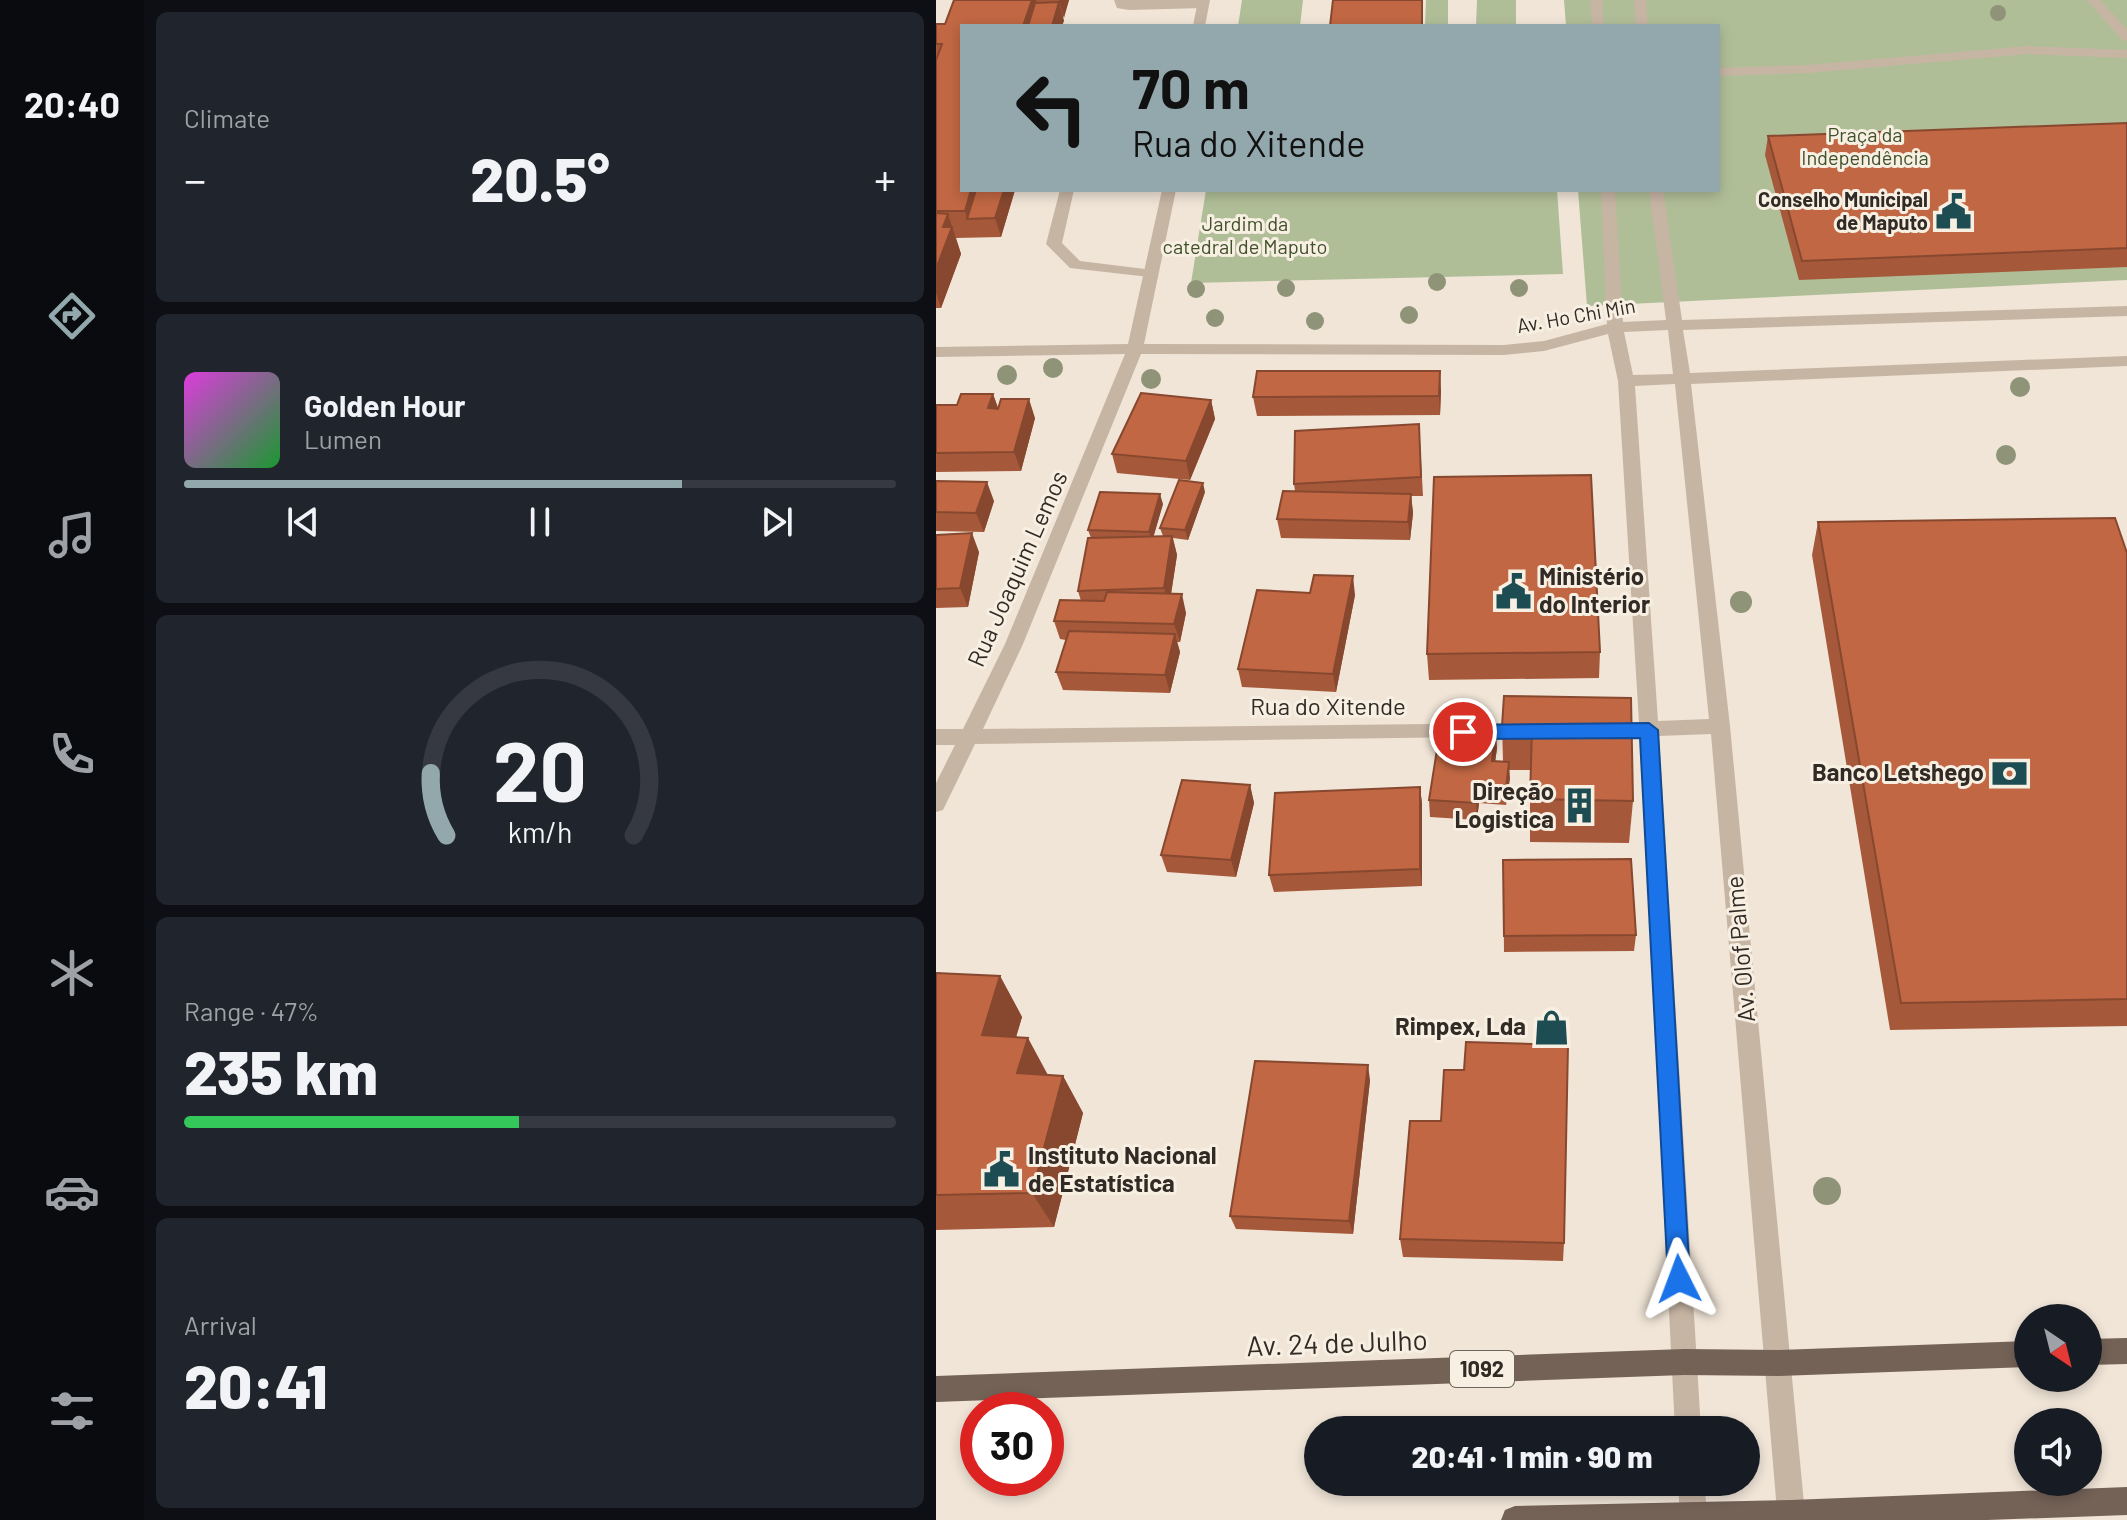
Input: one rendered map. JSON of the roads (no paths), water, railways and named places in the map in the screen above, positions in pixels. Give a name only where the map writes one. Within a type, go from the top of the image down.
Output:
[{"type":"main road","points":[[2102,1352],[2127,1351]]},
{"type":"main road","name":"Av. 24 de Julho","points":[[936,1389],[1684,1362],[1779,1363],[2014,1355]]},
{"type":"main road","points":[[1515,1520],[1789,1517],[2127,1501]]},
{"type":"street","points":[[1596,0],[1598,24]]},
{"type":"street","points":[[1640,0],[1642,24]]},
{"type":"street","points":[[2093,0],[2127,37]]},
{"type":"street","points":[[1121,3],[1204,2],[1199,24]]},
{"type":"street","points":[[1720,72],[1808,69],[2028,50],[2127,54]]},
{"type":"street","points":[[1067,192],[1054,244],[1075,265],[1153,275]]},
{"type":"street","name":"Rua Joaquim Lemos","points":[[936,804],[1014,644],[1135,349],[1169,192]]},
{"type":"street","points":[[1608,192],[1615,327],[1626,381],[1649,730],[1687,1416]]},
{"type":"street","name":"Av. Olof Palme","points":[[1656,192],[1682,377],[1720,726],[1779,1363],[1789,1517]]},
{"type":"street","name":"Av. Ho Chi Min","points":[[936,352],[1504,350],[1544,346],[1615,327],[2127,311]]},
{"type":"street","points":[[1626,381],[2127,361]]},
{"type":"street","points":[[1586,731],[1720,726]]},
{"type":"street","name":"Rua do Xitende","points":[[936,737],[1554,731]]},
{"type":"street","points":[[1692,1496],[1694,1518]]},
{"type":"place","name":"Conselho Municipal de Maputo","points":[[1954,211]]},
{"type":"place","name":"Ministério do Interior","points":[[1513,591]]},
{"type":"place","name":"Banco Letshego","points":[[2010,773]]},
{"type":"place","name":"Direção Logistica","points":[[1580,806]]},
{"type":"place","name":"Rimpex, Lda","points":[[1552,1027]]},
{"type":"place","name":"Instituto Nacional de Estatística","points":[[1002,1170]]},
{"type":"park label","name":"Praça da Independência","points":[[1865,146]]},
{"type":"park label","name":"Jardim da catedral de Maputo","points":[[1245,236]]}]
